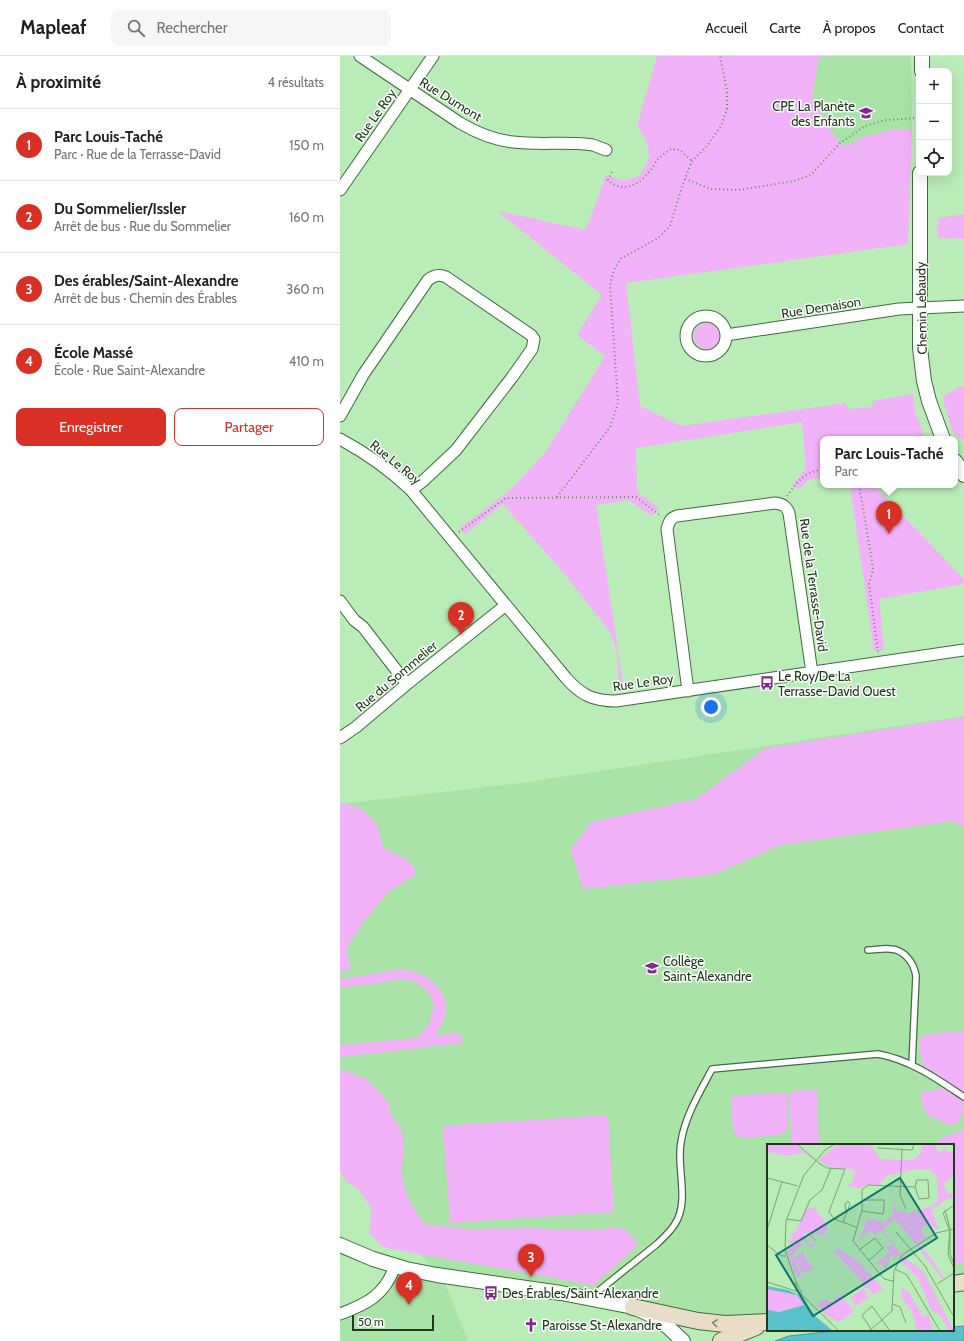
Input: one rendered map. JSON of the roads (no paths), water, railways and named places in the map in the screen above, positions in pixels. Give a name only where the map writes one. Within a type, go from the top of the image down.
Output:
[{"type":"main road","points":[[954,1284],[964,1282]]},
{"type":"main road","points":[[633,1307],[698,1321],[725,1324],[767,1323]]},
{"type":"main road","points":[[721,1341],[767,1323]]},
{"type":"street","name":"Rue Dumont","points":[[360,56],[472,130],[492,137],[518,143],[585,144],[593,145],[606,150]]},
{"type":"street","name":"Rue Le Roy","points":[[340,190],[433,56]]},
{"type":"street","points":[[922,56],[922,68]]},
{"type":"street","name":"Chemin Lebaudy","points":[[920,176],[920,348],[924,381],[929,401],[942,436]]},
{"type":"street","points":[[340,416],[363,375],[428,280],[433,276],[446,276],[531,335],[534,340],[532,349],[456,450],[423,481],[411,490]]},
{"type":"street","name":"Rue Demaison","points":[[726,335],[893,310],[964,306]]},
{"type":"street","name":"Rue Le Roy","points":[[340,439],[388,470],[411,490],[570,682],[581,693],[588,696],[616,702],[688,690],[964,650]]},
{"type":"street","points":[[958,466],[964,475]]},
{"type":"street","name":"Rue de la Terrasse-David","points":[[688,690],[667,529],[672,517],[678,516],[776,503],[782,504],[786,507],[789,513],[812,673]]},
{"type":"street","points":[[340,601],[354,620]]},
{"type":"street","name":"Rue du Sommelier","points":[[340,738],[356,728],[407,684],[506,605]]},
{"type":"street","points":[[340,614],[354,620],[363,627],[407,684]]},
{"type":"street","points":[[340,1245],[373,1259],[395,1266],[589,1298],[633,1307],[649,1314],[668,1327],[683,1341]]},
{"type":"street","points":[[340,1314],[358,1308],[377,1296],[392,1275],[395,1266]]},
{"type":"lane","points":[[868,950],[889,948],[897,950],[911,962],[915,970],[912,1065]]},
{"type":"lane","points":[[589,1298],[657,1244],[675,1224],[679,1216],[682,1195],[679,1164],[681,1142],[688,1117],[712,1070],[878,1054],[893,1057],[930,1074],[964,1097]]},
{"type":"water","points":[[964,1326],[964,1341],[775,1341],[789,1336],[834,1331],[954,1331],[954,1327]]},
{"type":"place","name":"CPE La Planète des Enfants","points":[[866,113]]},
{"type":"place","name":"Parc Louis-Taché","points":[[889,534]]},
{"type":"place","name":"Du Sommelier/Issler","points":[[461,635]]},
{"type":"place","name":"Le Roy/De La Terrasse-David Ouest","points":[[767,683]]},
{"type":"place","name":"Collège Saint-Alexandre","points":[[652,968]]},
{"type":"place","name":"Des érables/Saint-Alexandre","points":[[531,1277]]},
{"type":"place","name":"Des Érables/Saint-Alexandre","points":[[491,1293]]},
{"type":"place","name":"École Massé","points":[[409,1305]]},
{"type":"place","name":"Paroisse St-Alexandre","points":[[531,1325]]}]
